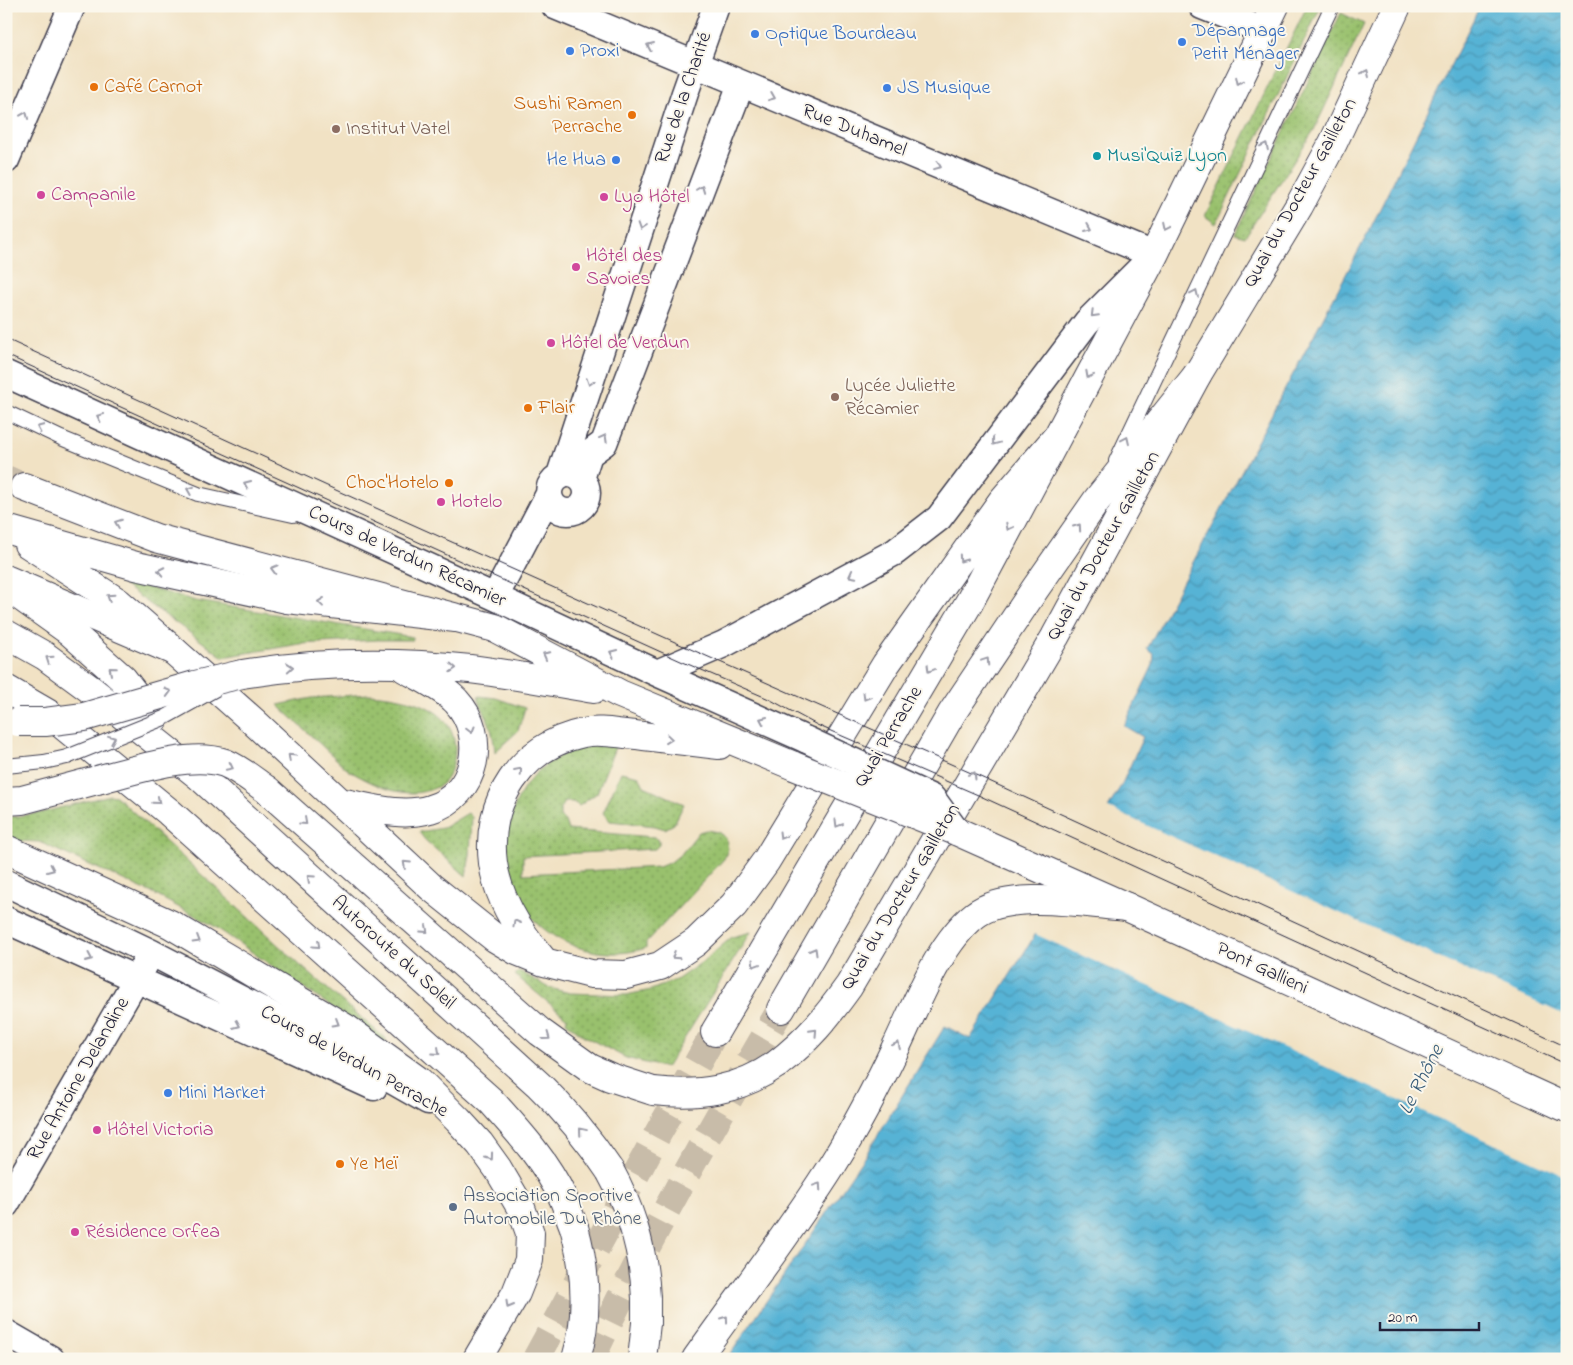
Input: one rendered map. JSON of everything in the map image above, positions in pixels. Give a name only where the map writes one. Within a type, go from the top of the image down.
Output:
[{"type":"main road","points":[[6,530],[118,602],[211,682],[431,887],[479,926],[517,950],[544,962],[591,974],[626,975],[660,966],[696,942],[734,905],[766,861],[886,664],[1002,501],[1056,438],[1154,255],[1275,6]]},
{"type":"main road","name":"Quai du Docteur Gailleton","points":[[6,801],[22,800],[158,764],[188,760],[225,763],[267,790],[540,1032],[590,1068],[617,1080],[653,1091],[692,1093],[721,1090],[751,1080],[798,1048],[816,1030],[849,986],[866,958],[1055,637],[1197,375],[1312,183],[1333,143],[1397,6]]},
{"type":"main road","points":[[781,1009],[952,713],[1097,500],[1197,375]]},
{"type":"main road","name":"Quai Perrache","points":[[715,1032],[970,601],[1056,438]]},
{"type":"main road","points":[[24,487],[156,538],[495,628],[620,694]]},
{"type":"main road","points":[[6,530],[136,566],[287,598],[456,618]]},
{"type":"main road","points":[[6,580],[174,651]]},
{"type":"main road","points":[[6,586],[69,632],[123,679],[198,775]]},
{"type":"main road","name":"Autoroute du Soleil","points":[[6,634],[46,656],[198,775],[557,1102],[591,1141],[610,1171],[629,1210],[637,1235],[645,1277],[646,1324],[642,1359]]},
{"type":"main road","points":[[12,721],[51,721],[84,717],[195,685],[242,674],[286,667],[342,664],[469,669],[620,694]]},
{"type":"main road","points":[[340,802],[398,812],[429,810],[450,800],[469,778],[475,749],[468,719],[456,702],[447,694],[399,665]]},
{"type":"main road","points":[[6,688],[57,720],[169,812],[491,1101],[525,1140],[544,1166],[563,1198],[574,1227],[582,1262],[584,1284],[583,1326],[576,1359]]},
{"type":"main road","name":"Pont Gallieni","points":[[620,694],[956,831],[1567,1108]]},
{"type":"main road","points":[[544,962],[528,943],[515,922],[503,898],[493,864],[492,846],[500,802],[512,779],[521,768],[535,755],[552,744],[584,732],[610,732],[750,748]]},
{"type":"main road","points":[[6,849],[170,924],[347,1029],[419,1081],[458,1120],[480,1144],[498,1169],[522,1208],[530,1233],[529,1260],[516,1293],[477,1359]]},
{"type":"main road","points":[[696,1359],[775,1249],[833,1163],[884,1073],[934,968],[948,946],[976,915],[1000,903],[1014,901],[1037,900],[1127,907]]},
{"type":"street","points":[[6,160],[72,6]]},
{"type":"street","name":"Rue Duhamel","points":[[554,6],[1154,255]]},
{"type":"street","name":"Rue de la Charité","points":[[563,483],[695,65],[716,6]]},
{"type":"street","points":[[1202,6],[1264,31]]},
{"type":"street","name":"Rue de la Charité","points":[[494,597],[563,483],[590,454],[604,443],[741,84]]},
{"type":"street","points":[[657,673],[724,644],[895,552],[939,518],[1087,322],[1154,255]]},
{"type":"street","name":"Cours de Verdun Récamier","points":[[6,374],[932,798],[956,831]]},
{"type":"street","name":"Cours de Verdun Perrache","points":[[6,883],[152,953],[335,1048],[458,1120]]},
{"type":"street","name":"Cours de Verdun Perrache","points":[[6,920],[394,1096],[458,1120]]},
{"type":"street","points":[[137,980],[152,953]]},
{"type":"street","name":"Rue Antoine Delandine","points":[[6,1204],[137,980]]},
{"type":"street","points":[[6,1332],[51,1359]]},
{"type":"lane","points":[[1097,500],[1332,6]]},
{"type":"lane","points":[[6,412],[61,438],[198,494],[340,526]]},
{"type":"lane","points":[[6,766],[22,766],[67,757],[164,718],[242,674]]},
{"type":"green space","points":[[1307,6],[1321,6],[1216,224],[1205,216]]},
{"type":"green space","points":[[1341,13],[1364,24],[1314,130],[1245,237],[1235,234]]},
{"type":"green space","points":[[122,580],[196,601],[413,637],[413,640],[300,644],[223,657],[118,581]]},
{"type":"green space","points":[[369,694],[396,697],[414,702],[430,709],[445,721],[453,737],[455,756],[449,774],[438,787],[412,793],[387,789],[371,782],[348,770],[278,705],[312,698]]},
{"type":"green space","points":[[479,696],[496,698],[525,708],[518,731],[495,752],[491,731],[478,700]]},
{"type":"green space","points":[[594,744],[616,745],[597,793],[579,806],[573,802],[565,802],[560,808],[560,817],[565,821],[568,830],[654,837],[659,840],[659,845],[655,849],[523,856],[523,874],[659,867],[671,862],[682,853],[699,832],[706,830],[718,832],[726,838],[728,849],[724,859],[646,943],[646,948],[627,952],[608,953],[589,950],[570,944],[553,935],[538,924],[525,909],[514,892],[508,872],[506,857],[507,836],[511,818],[524,788],[534,775],[560,756]]},
{"type":"green space","points":[[621,772],[639,776],[644,786],[684,804],[674,824],[665,829],[655,826],[610,821],[603,813]]},
{"type":"green space","points":[[110,795],[116,796],[301,966],[387,1040],[384,1043],[214,926],[150,892],[39,842],[19,841],[6,836],[6,818],[40,813]]},
{"type":"green space","points":[[468,813],[472,817],[470,855],[466,876],[425,840],[419,832],[443,828]]},
{"type":"green space","points":[[751,932],[666,1068],[626,1058],[584,1036],[566,1022],[567,1018],[515,975],[519,971],[550,988],[570,993],[626,995],[651,990],[678,979],[705,960],[732,937]]},
{"type":"water","name":"Le Rhône","points":[[1480,6],[1567,6],[1567,1359],[727,1359],[865,1156],[945,1026],[970,1039],[1032,940],[1122,784],[1143,737],[1124,726],[1153,665],[1154,654],[1147,649],[1368,233]]},
{"type":"pier","points":[[1106,807],[1567,1016],[1567,1177],[1035,934],[1032,935]]},
{"type":"tunnel","points":[[6,479],[24,487]]},
{"type":"tunnel","points":[[591,1359],[658,1226],[706,1138],[781,1009]]},
{"type":"tunnel","points":[[536,1359],[715,1032]]},
{"type":"tram line","points":[[6,339],[338,491],[987,780],[1567,1047]]},
{"type":"tram line","points":[[6,355],[683,662],[769,699],[817,725],[978,795],[1567,1065]]},
{"type":"place","name":"Optique Bourdeau","points":[[755,34]]},
{"type":"place","name":"Dépannage Petit Ménager","points":[[1182,42]]},
{"type":"place","name":"Proxi","points":[[570,51]]},
{"type":"place","name":"Café Carnot","points":[[94,87]]},
{"type":"place","name":"JS Musique","points":[[887,88]]},
{"type":"place","name":"Sushi Ramen Perrache","points":[[632,115]]},
{"type":"place","name":"Institut Vatel","points":[[336,129]]},
{"type":"place","name":"Musi'Quiz Lyon","points":[[1097,156]]},
{"type":"place","name":"He Hua","points":[[616,160]]},
{"type":"place","name":"Campanile","points":[[41,195]]},
{"type":"place","name":"Lyo Hôtel","points":[[604,197]]},
{"type":"place","name":"Hôtel des Savoies","points":[[576,267]]},
{"type":"place","name":"Hôtel de Verdun","points":[[551,343]]},
{"type":"place","name":"Lycée Juliette Récamier","points":[[835,397]]},
{"type":"place","name":"Flair","points":[[528,408]]},
{"type":"place","name":"Choc'Hotelo","points":[[449,483]]},
{"type":"place","name":"Hotelo","points":[[441,502]]},
{"type":"place","name":"Mini Market","points":[[168,1093]]},
{"type":"place","name":"Hôtel Victoria","points":[[97,1130]]},
{"type":"place","name":"Ye Meï","points":[[340,1164]]},
{"type":"place","name":"Association Sportive Automobile Du Rhône","points":[[453,1207]]},
{"type":"place","name":"Résidence Orfea","points":[[75,1232]]}]
